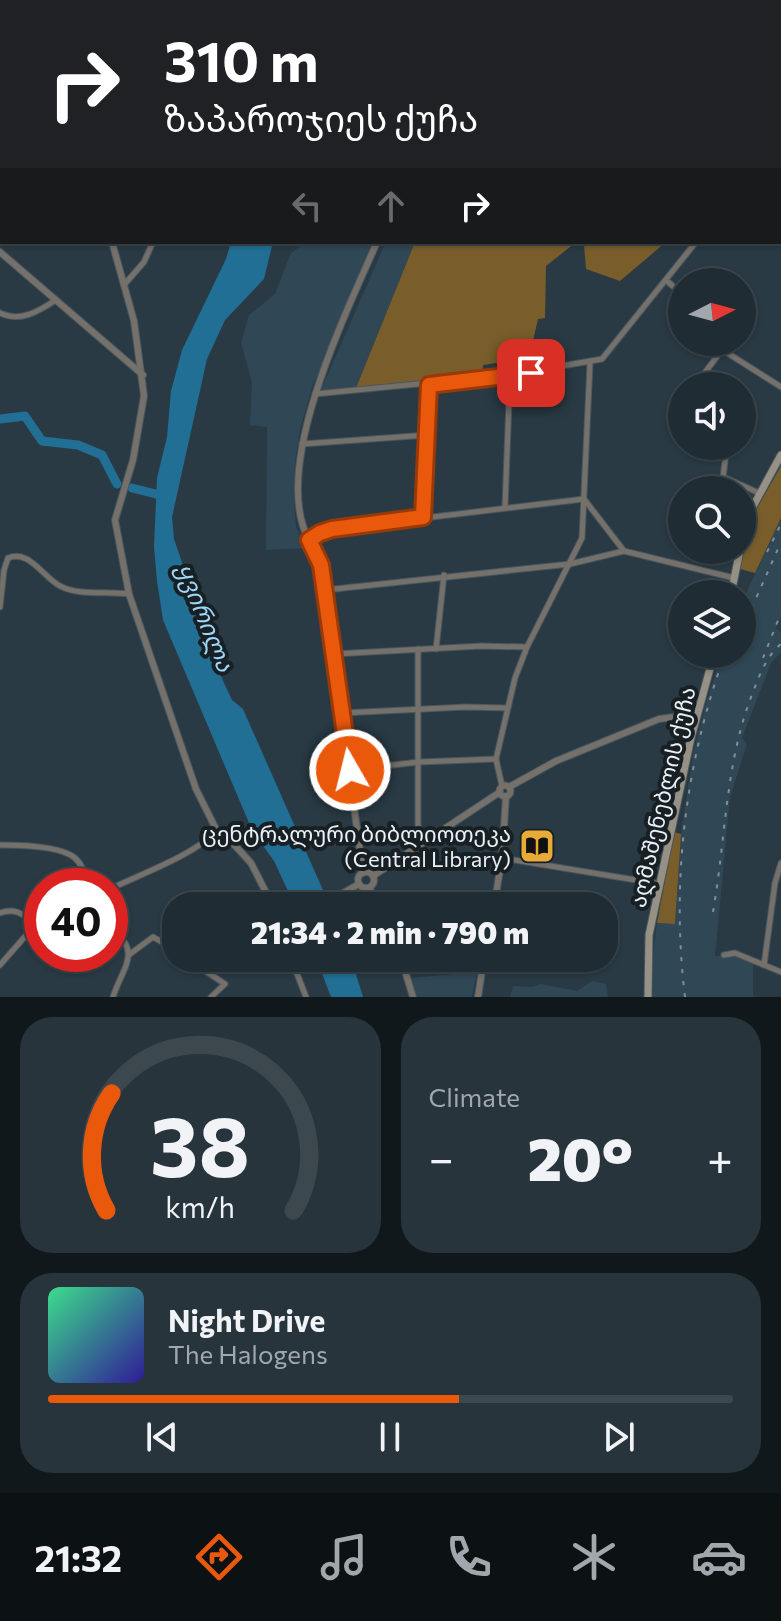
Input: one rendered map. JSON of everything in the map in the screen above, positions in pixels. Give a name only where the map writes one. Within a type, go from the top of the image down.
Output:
[{"type":"main road","points":[[756,499],[781,455]]},
{"type":"main road","points":[[734,578],[737,564]]},
{"type":"main road","name":"აღმაშენებლის ქუჩა","points":[[648,997],[649,935],[710,668]]},
{"type":"street","points":[[113,244],[134,321],[144,396],[133,460],[115,520],[129,594],[196,789],[217,831],[228,838],[251,863],[266,892]]},
{"type":"street","points":[[124,285],[144,262],[152,244]]},
{"type":"street","points":[[359,884],[363,873],[325,590],[321,565],[302,524],[299,497],[302,444],[314,394],[376,244]]},
{"type":"street","points":[[314,394],[429,385],[602,359],[695,244]]},
{"type":"street","points":[[0,252],[143,375]]},
{"type":"street","points":[[0,313],[20,317],[56,300]]},
{"type":"street","points":[[729,356],[781,387]]},
{"type":"street","points":[[496,892],[502,858],[504,790],[496,759],[515,678],[527,647],[582,538],[590,363]]},
{"type":"street","points":[[505,507],[510,375]]},
{"type":"street","points":[[423,517],[429,385]]},
{"type":"street","points":[[302,444],[427,435]]},
{"type":"street","points":[[725,460],[723,477],[759,493]]},
{"type":"street","points":[[309,540],[332,529],[584,499]]},
{"type":"street","points":[[584,499],[624,551]]},
{"type":"street","points":[[325,590],[570,564],[624,551],[734,578]]},
{"type":"street","points":[[0,607],[4,570],[12,555],[25,558],[59,586],[70,590],[129,594]]},
{"type":"street","points":[[436,649],[444,575]]},
{"type":"street","points":[[334,654],[527,647]]},
{"type":"street","points":[[418,649],[418,844]]},
{"type":"street","points":[[342,713],[508,708]]},
{"type":"street","points":[[373,876],[418,844],[556,761],[659,719],[674,717],[696,721]]},
{"type":"street","points":[[350,770],[419,762],[496,759]]},
{"type":"street","points":[[128,880],[168,861],[217,831]]},
{"type":"street","points":[[0,845],[63,851],[74,856],[83,868]]},
{"type":"street","points":[[502,858],[660,884]]},
{"type":"street","points":[[764,965],[775,883],[781,863]]},
{"type":"street","points":[[363,873],[373,876]]},
{"type":"street","points":[[369,888],[373,884],[373,876]]},
{"type":"street","points":[[343,892],[359,884],[372,892]]},
{"type":"street","points":[[0,913],[17,910],[24,914]]},
{"type":"street","points":[[113,997],[130,954],[153,937],[162,942]]},
{"type":"street","points":[[0,965],[24,940]]},
{"type":"street","points":[[128,950],[130,954]]},
{"type":"street","points":[[724,955],[735,953],[781,972]]},
{"type":"street","points":[[207,972],[225,984],[211,997]]},
{"type":"street","points":[[296,972],[306,997]]},
{"type":"street","points":[[405,972],[413,997]]},
{"type":"street","points":[[478,997],[482,972]]},
{"type":"shaded area","points":[[303,244],[376,244],[312,387],[300,430],[294,500],[296,527],[308,548],[266,550],[267,427],[250,425],[252,382],[241,343],[249,315],[275,294],[291,253]]},
{"type":"shaded area","points":[[385,244],[414,244],[356,388],[321,390]]},
{"type":"shaded area","points":[[414,244],[574,244],[546,266],[545,318],[538,319],[529,358],[483,365],[482,374],[436,382],[356,388]]},
{"type":"shaded area","points":[[580,244],[664,244],[620,281],[586,269],[584,245]]},
{"type":"shaded area","points":[[781,466],[781,518],[755,573],[740,569],[741,564],[756,564],[756,510]]},
{"type":"shaded area","points":[[781,518],[781,617],[776,628],[781,632],[781,652],[771,663],[742,738],[747,744],[730,797],[715,956],[737,955],[753,963],[753,997],[653,997],[652,963],[657,923],[675,924],[681,834],[693,755],[705,706],[717,668],[756,668],[756,580],[752,580]]},
{"type":"shaded area","points":[[674,832],[681,834],[675,924],[657,923]]},
{"type":"shaded area","points":[[477,972],[472,997],[417,997],[411,978]]},
{"type":"shaded area","points":[[592,981],[606,984],[608,997],[510,997],[513,986],[541,984],[577,991]]},
{"type":"water","name":"ყვირილა","points":[[230,244],[273,244],[264,279],[225,320],[207,359],[172,517],[174,539],[223,681],[232,700],[243,709],[324,892],[288,892],[274,861],[252,830],[163,620],[154,547],[157,478],[167,437],[171,391],[182,350]]},
{"type":"water","points":[[321,972],[355,972],[363,997],[331,997]]},
{"type":"waterway","points":[[0,419],[25,416],[42,441],[78,445],[102,455],[117,484]]},
{"type":"waterway","points":[[132,488],[168,497]]},
{"type":"railway","points":[[767,552],[781,524]]},
{"type":"railway","points":[[756,598],[781,542]]},
{"type":"railway","points":[[763,658],[781,613]]},
{"type":"railway","points":[[713,912],[737,746],[761,672],[781,644]]},
{"type":"railway","points":[[685,997],[680,910],[685,823],[700,737],[720,668]]},
{"type":"place","name":"ცენტრალური ბიბლიოთეკა (Central Library)","points":[[537,846]]},
{"type":"route","points":[[350,770],[321,565],[309,540],[332,529],[423,517],[429,385],[531,373]]}]
